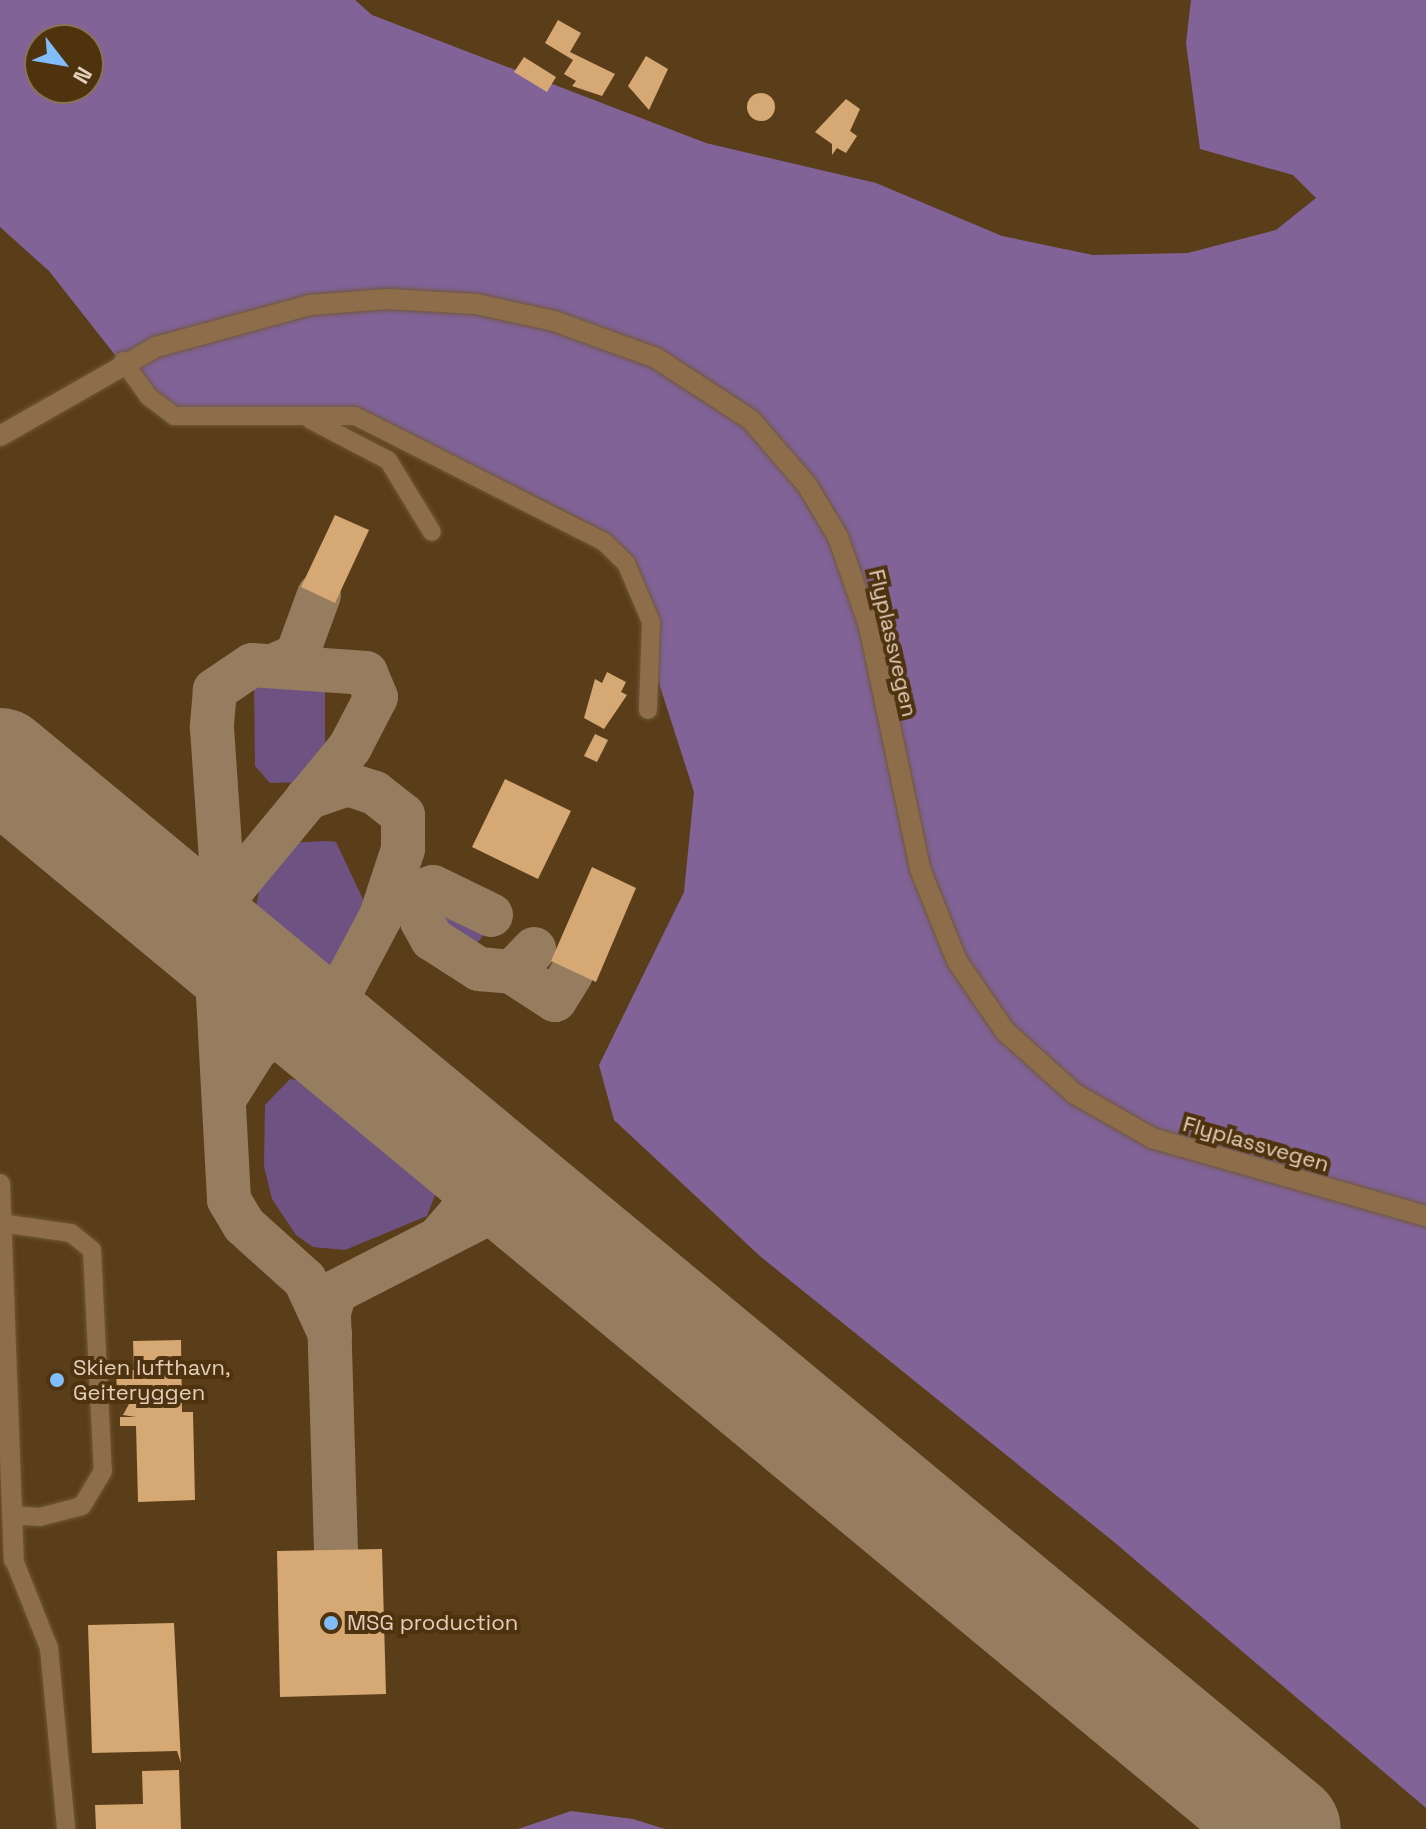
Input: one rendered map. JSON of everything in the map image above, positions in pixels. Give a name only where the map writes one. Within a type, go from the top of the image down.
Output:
[{"type":"main road","name":"Flyplassvegen","points":[[0,436],[123,361],[269,310],[437,300],[592,333],[717,394],[781,451],[838,537],[869,626],[920,869],[957,961],[1005,1031],[1075,1094],[1152,1138],[1426,1216]]},
{"type":"main road","points":[[0,1184],[7,1224],[14,1560]]},
{"type":"street","points":[[123,361],[149,397],[174,416],[355,416],[384,425],[604,542],[626,563],[651,622],[648,710]]},
{"type":"street","points":[[293,415],[372,446],[411,490],[432,532]]},
{"type":"street","points":[[7,1224],[71,1233],[92,1250],[103,1471],[82,1506],[40,1517],[14,1515]]},
{"type":"street","points":[[14,1560],[49,1648],[66,1829]]},
{"type":"shaded area","points":[[0,0],[355,0],[372,15],[706,143],[876,183],[1002,236],[1093,255],[1188,253],[1276,230],[1316,198],[1293,175],[1200,149],[1186,43],[1191,0],[1426,0],[1426,1808],[1114,1542],[761,1257],[614,1120],[599,1065],[684,892],[694,792],[655,671],[659,624],[637,565],[580,519],[439,449],[361,424],[294,415],[170,425],[49,271],[0,227]]},
{"type":"shaded area","points":[[307,677],[325,684],[325,758],[308,782],[270,783],[255,766],[254,682]]},
{"type":"shaded area","points":[[336,842],[368,910],[345,962],[329,975],[313,951],[254,916],[263,871],[286,843]]},
{"type":"shaded area","points":[[442,912],[486,932],[474,947],[466,945],[439,929]]},
{"type":"shaded area","points":[[290,1079],[329,1085],[426,1167],[435,1195],[427,1216],[345,1250],[313,1247],[296,1235],[272,1199],[264,1166],[265,1105]]},
{"type":"shaded area","points":[[571,1811],[633,1819],[665,1829],[518,1829]]},
{"type":"building","points":[[558,20],[581,33],[570,52],[615,74],[602,96],[572,86],[576,81],[564,74],[573,60],[545,43]]},
{"type":"building","points":[[646,56],[668,69],[649,110],[628,86]]},
{"type":"building","points":[[524,57],[556,77],[547,92],[514,72]]},
{"type":"building","points":[[761,93],[771,97],[775,107],[771,117],[761,121],[751,117],[747,107],[751,97]]},
{"type":"building","points":[[846,99],[860,109],[850,131],[857,136],[846,153],[837,148],[832,155],[832,144],[815,132]]},
{"type":"building","points":[[335,515],[369,530],[335,603],[301,587]]},
{"type":"building","points":[[607,672],[626,682],[621,692],[627,695],[604,729],[584,718],[595,679],[602,683]]},
{"type":"building","points":[[595,734],[608,740],[597,762],[584,756]]},
{"type":"building","points":[[505,779],[571,811],[538,879],[472,847]]},
{"type":"building","points":[[592,867],[636,888],[596,982],[551,961]]},
{"type":"building","points":[[181,1340],[182,1412],[193,1412],[195,1500],[138,1502],[136,1426],[120,1426],[120,1417],[136,1417],[123,1415],[135,1393],[117,1393],[116,1370],[134,1370],[133,1341]]},
{"type":"building","name":"MSG production","points":[[382,1549],[386,1694],[280,1697],[277,1551]]},
{"type":"building","points":[[174,1623],[181,1763],[177,1751],[92,1753],[88,1625]]},
{"type":"building","points":[[179,1770],[181,1829],[96,1829],[95,1805],[143,1804],[142,1771]]},
{"type":"taxiway","points":[[275,665],[297,655],[319,595]]},
{"type":"taxiway","points":[[174,908],[199,913],[222,902],[350,747],[376,697],[366,673],[252,665],[215,690],[212,728],[222,876],[222,902],[214,922],[229,1200],[244,1225],[305,1280],[330,1334]]},
{"type":"taxiway","points":[[226,1096],[257,1047],[286,1032],[321,1029],[381,916],[403,849],[403,815],[375,793],[348,784],[307,798]]},
{"type":"taxiway","points":[[491,915],[433,887],[422,891],[422,921],[432,939],[479,969],[512,972],[534,949]]},
{"type":"taxiway","points":[[512,972],[555,1000],[571,974]]},
{"type":"taxiway","points":[[440,1127],[467,1184],[464,1209],[441,1235]]},
{"type":"taxiway","points":[[336,1551],[329,1312],[335,1292],[487,1214],[523,1213],[567,1233]]},
{"type":"runway","points":[[0,763],[1286,1829]]},
{"type":"place","name":"Skien lufthavn, Geiteryggen","points":[[57,1380]]},
{"type":"place","name":"MSG production","points":[[331,1623]]}]
